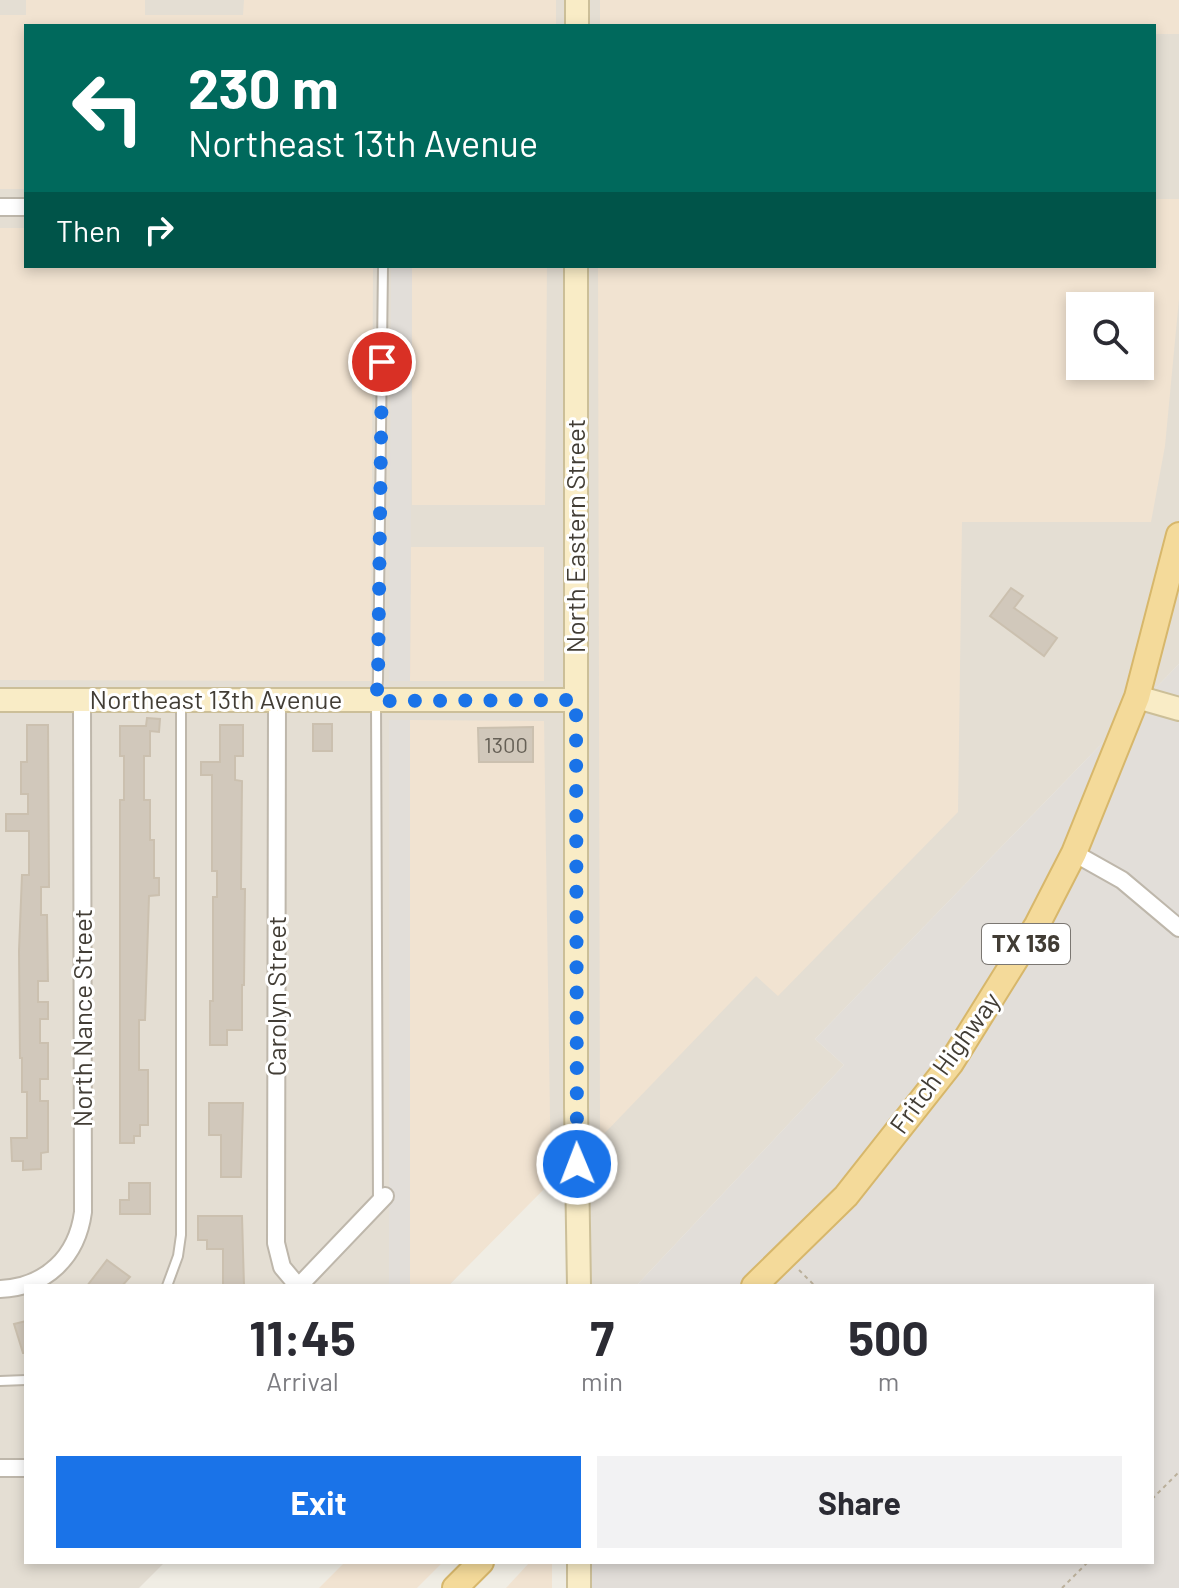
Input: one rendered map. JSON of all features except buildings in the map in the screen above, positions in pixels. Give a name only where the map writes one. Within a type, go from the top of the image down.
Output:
[{"type":"main road","points":[[577,0],[577,24]]},
{"type":"main road","name":"North Eastern Street","points":[[576,268],[576,1107],[579,1284]]},
{"type":"main road","name":"Fritch Highway","points":[[756,1284],[846,1196],[951,1063],[1037,925],[1074,853],[1137,697],[1179,535]]},
{"type":"main road","points":[[1137,697],[1179,709]]},
{"type":"main road","name":"Northeast 13th Avenue","points":[[0,700],[576,700]]},
{"type":"main road","points":[[455,1588],[479,1564]]},
{"type":"main road","points":[[579,1564],[579,1588]]},
{"type":"street","points":[[0,207],[24,207]]},
{"type":"street","name":"North Nance Street","points":[[28,1284],[57,1268],[75,1244],[82,1221],[82,700]]},
{"type":"street","name":"Carolyn Street","points":[[277,700],[276,1243],[282,1267],[296,1284]]},
{"type":"street","points":[[1074,853],[1122,880],[1179,928]]},
{"type":"street","points":[[300,1284],[382,1199]]},
{"type":"street","name":"North Nance Street","points":[[0,1289],[24,1285]]},
{"type":"street","points":[[0,1468],[24,1468]]},
{"type":"lane","points":[[382,1199],[376,701],[383,268]]},
{"type":"lane","points":[[170,1284],[181,1235],[181,700]]},
{"type":"lane","points":[[0,1381],[24,1380]]},
{"type":"path","points":[[785,1255],[813,1284]]},
{"type":"path","points":[[1154,1497],[1179,1472]]},
{"type":"path","points":[[1062,1588],[1083,1564]]},
{"type":"shaded area","points":[[0,0],[1179,0],[1179,664],[815,1039],[844,1065],[638,1284],[579,1284],[566,1165],[450,1284],[24,1284],[24,1564],[163,1564],[139,1588],[0,1588]]},
{"type":"shaded area","points":[[26,0],[145,0],[145,15],[243,15],[244,0],[556,0],[556,24],[24,24],[24,189],[0,189],[0,15],[26,15]]},
{"type":"shaded area","points":[[600,0],[1179,0],[1179,34],[1156,34],[1156,24],[600,24]]},
{"type":"shaded area","points":[[1156,199],[1179,199],[1179,299],[1165,446],[1151,522],[962,522],[958,812],[778,996],[756,976],[600,1138],[598,268],[1156,268]]},
{"type":"shaded area","points":[[0,228],[24,228],[24,268],[373,268],[371,681],[0,680]]},
{"type":"shaded area","points":[[391,268],[412,268],[410,681],[389,681]]},
{"type":"shaded area","points":[[412,268],[547,268],[545,505],[412,505]]},
{"type":"shaded area","points":[[411,547],[544,547],[544,681],[410,681]]},
{"type":"shaded area","points":[[1179,664],[1179,1588],[585,1588],[585,1564],[1154,1564],[1154,1284],[638,1284],[844,1065],[815,1039]]},
{"type":"shaded area","points":[[389,720],[410,720],[410,1284],[389,1284]]},
{"type":"shaded area","points":[[410,720],[544,721],[551,1182],[450,1284],[410,1284]]},
{"type":"shaded area","points":[[343,1564],[441,1564],[417,1588],[319,1588]]},
{"type":"shaded area","points":[[528,1564],[552,1564],[552,1588],[506,1588]]},
{"type":"route","points":[[382,362],[376,701],[576,700],[577,1164]]}]
